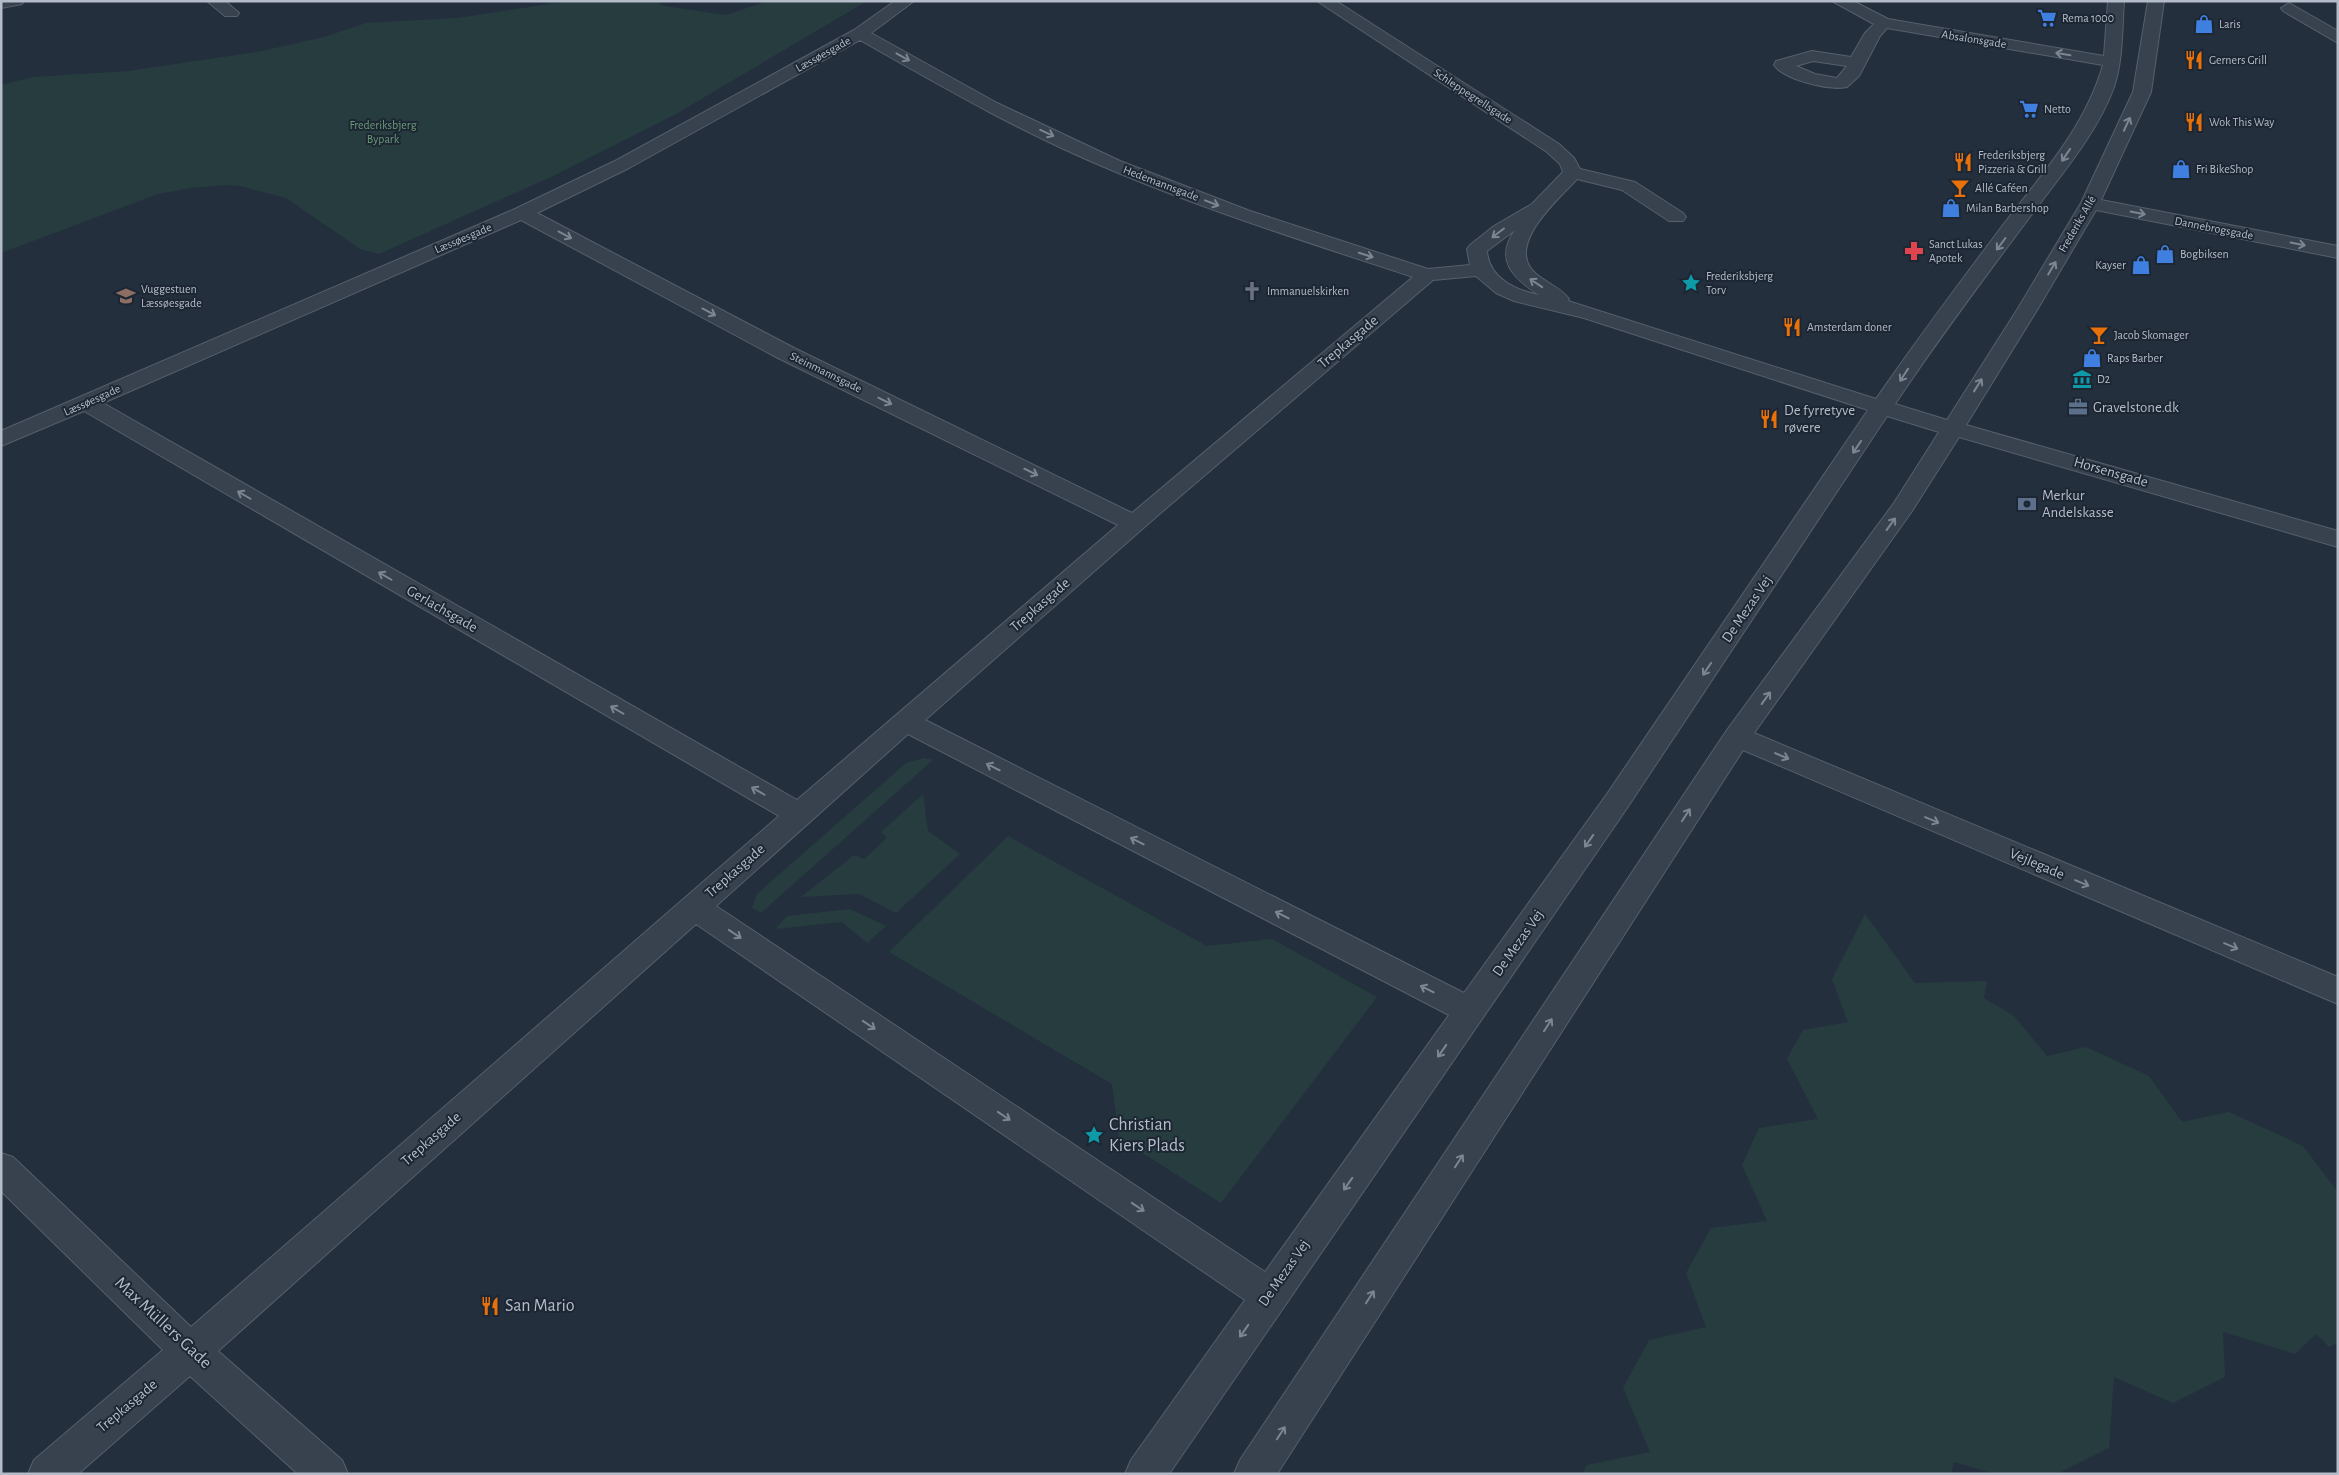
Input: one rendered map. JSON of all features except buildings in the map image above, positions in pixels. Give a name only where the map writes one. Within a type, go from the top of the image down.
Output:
[{"type":"street","points":[[1,3],[16,1]]},
{"type":"street","points":[[215,1],[231,13]]},
{"type":"street","name":"Læssøesgade","points":[[1,438],[522,213],[623,164],[860,33],[906,1]]},
{"type":"street","name":"Schleppegrellsgade","points":[[1325,1],[1553,148],[1568,162],[1573,173]]},
{"type":"street","name":"Absalonsgade","points":[[1840,1],[1884,23],[2112,62]]},
{"type":"street","points":[[1540,208],[1501,230],[1477,249],[1477,262],[1481,270],[1504,290],[1534,301],[1577,310],[1796,382],[1884,407],[1930,337],[2030,206],[2092,115],[2105,88],[2112,62],[2116,1]]},
{"type":"street","name":"Frederiks Allé","points":[[1952,427],[2026,310],[2090,203],[2142,92],[2156,1]]},
{"type":"street","points":[[2289,8],[2338,38]]},
{"type":"street","points":[[1856,63],[1873,33],[1884,23]]},
{"type":"street","name":"Hedemannsgade","points":[[860,33],[991,107],[1114,165],[1243,215],[1427,274],[1481,270]]},
{"type":"street","points":[[1577,310],[1530,280],[1517,264],[1516,245],[1540,208],[1573,173],[1628,186],[1676,217]]},
{"type":"street","name":"Dannebrogsgade","points":[[2090,203],[2338,252]]},
{"type":"street","name":"Steinmannsgade","points":[[522,213],[786,353],[1134,522]]},
{"type":"street","name":"Trepkasgade","points":[[48,1474],[191,1352],[694,907],[1134,522],[1427,274]]},
{"type":"street","name":"Gerlachsgade","points":[[85,402],[800,815]]},
{"type":"street","name":"Horsensgade","points":[[1884,407],[2338,539]]},
{"type":"street","name":"De Mezas Vej","points":[[1145,1474],[1617,802],[1884,407]]},
{"type":"street","points":[[1254,1474],[1737,738],[1904,506],[1952,427]]},
{"type":"street","points":[[907,722],[1470,1011]]},
{"type":"street","name":"Vejlegade","points":[[1737,738],[2338,991]]},
{"type":"street","points":[[694,907],[1269,1295]]},
{"type":"street","name":"Max Müllers Gade","points":[[1,1168],[191,1352],[328,1474]]},
{"type":"green space","name":"Frederiksbjerg Bypark","points":[[568,1],[656,1],[664,6],[726,15],[768,1],[867,1],[676,114],[551,177],[379,254],[360,249],[286,198],[240,186],[224,185],[190,188],[158,194],[1,253],[1,85],[33,77],[128,71],[262,51],[324,37],[366,23],[457,18]]},
{"type":"green space","points":[[924,758],[933,760],[761,913],[752,908],[757,894],[906,763]]},
{"type":"green space","points":[[923,794],[928,831],[960,854],[896,913],[859,894],[801,897],[854,855],[864,859],[887,838],[881,832]]},
{"type":"green space","points":[[1008,836],[1207,946],[1272,939],[1377,997],[1221,1203],[1119,1138],[1112,1084],[889,952]]},
{"type":"green space","points":[[850,909],[886,926],[867,943],[842,922],[775,929],[787,916]]},
{"type":"green space","points":[[1865,914],[1915,983],[1987,981],[1984,998],[2014,1016],[2047,1056],[2086,1047],[2149,1076],[2182,1122],[2229,1112],[2303,1146],[2338,1192],[2338,1343],[2329,1347],[2316,1334],[2295,1354],[2223,1332],[2225,1377],[2173,1403],[2114,1377],[2109,1448],[2057,1474],[1995,1474],[1954,1462],[1951,1474],[1582,1474],[1587,1465],[1650,1452],[1623,1388],[1649,1340],[1706,1327],[1686,1273],[1711,1228],[1767,1221],[1742,1165],[1759,1128],[1818,1119],[1787,1059],[1803,1030],[1848,1022],[1832,979]]},
{"type":"place","name":"Rema 1000","points":[[2047,18]]},
{"type":"place","name":"Laris","points":[[2204,24]]},
{"type":"place","name":"Gerners Grill","points":[[2194,60]]},
{"type":"place","name":"Netto","points":[[2029,109]]},
{"type":"place","name":"Wok This Way","points":[[2194,122]]},
{"type":"place","name":"Frederiksbjerg Pizzeria & Grill","points":[[1963,162]]},
{"type":"place","name":"Fri BikeShop","points":[[2181,169]]},
{"type":"place","name":"Allé Caféen","points":[[1960,188]]},
{"type":"place","name":"Milan Barbershop","points":[[1951,208]]},
{"type":"place","name":"Sanct Lukas Apotek","points":[[1914,251]]},
{"type":"place","name":"Bogbiksen","points":[[2165,254]]},
{"type":"place","name":"Kayser","points":[[2141,265]]},
{"type":"place","name":"Frederiksbjerg Torv","points":[[1691,283]]},
{"type":"place","name":"Immanuelskirken","points":[[1252,291]]},
{"type":"place","name":"Vuggestuen Læssøesgade","points":[[126,296]]},
{"type":"place","name":"Amsterdam doner","points":[[1792,327]]},
{"type":"place","name":"Jacob Skomager","points":[[2099,335]]},
{"type":"place","name":"Raps Barber","points":[[2092,358]]},
{"type":"place","name":"D2","points":[[2082,379]]},
{"type":"place","name":"Gravelstone.dk","points":[[2078,407]]},
{"type":"place","name":"De fyrretyve røvere","points":[[1769,419]]},
{"type":"place","name":"Merkur Andelskasse","points":[[2027,504]]},
{"type":"place","name":"Christian Kiers Plads","points":[[1094,1135]]},
{"type":"place","name":"San Mario","points":[[490,1306]]}]
